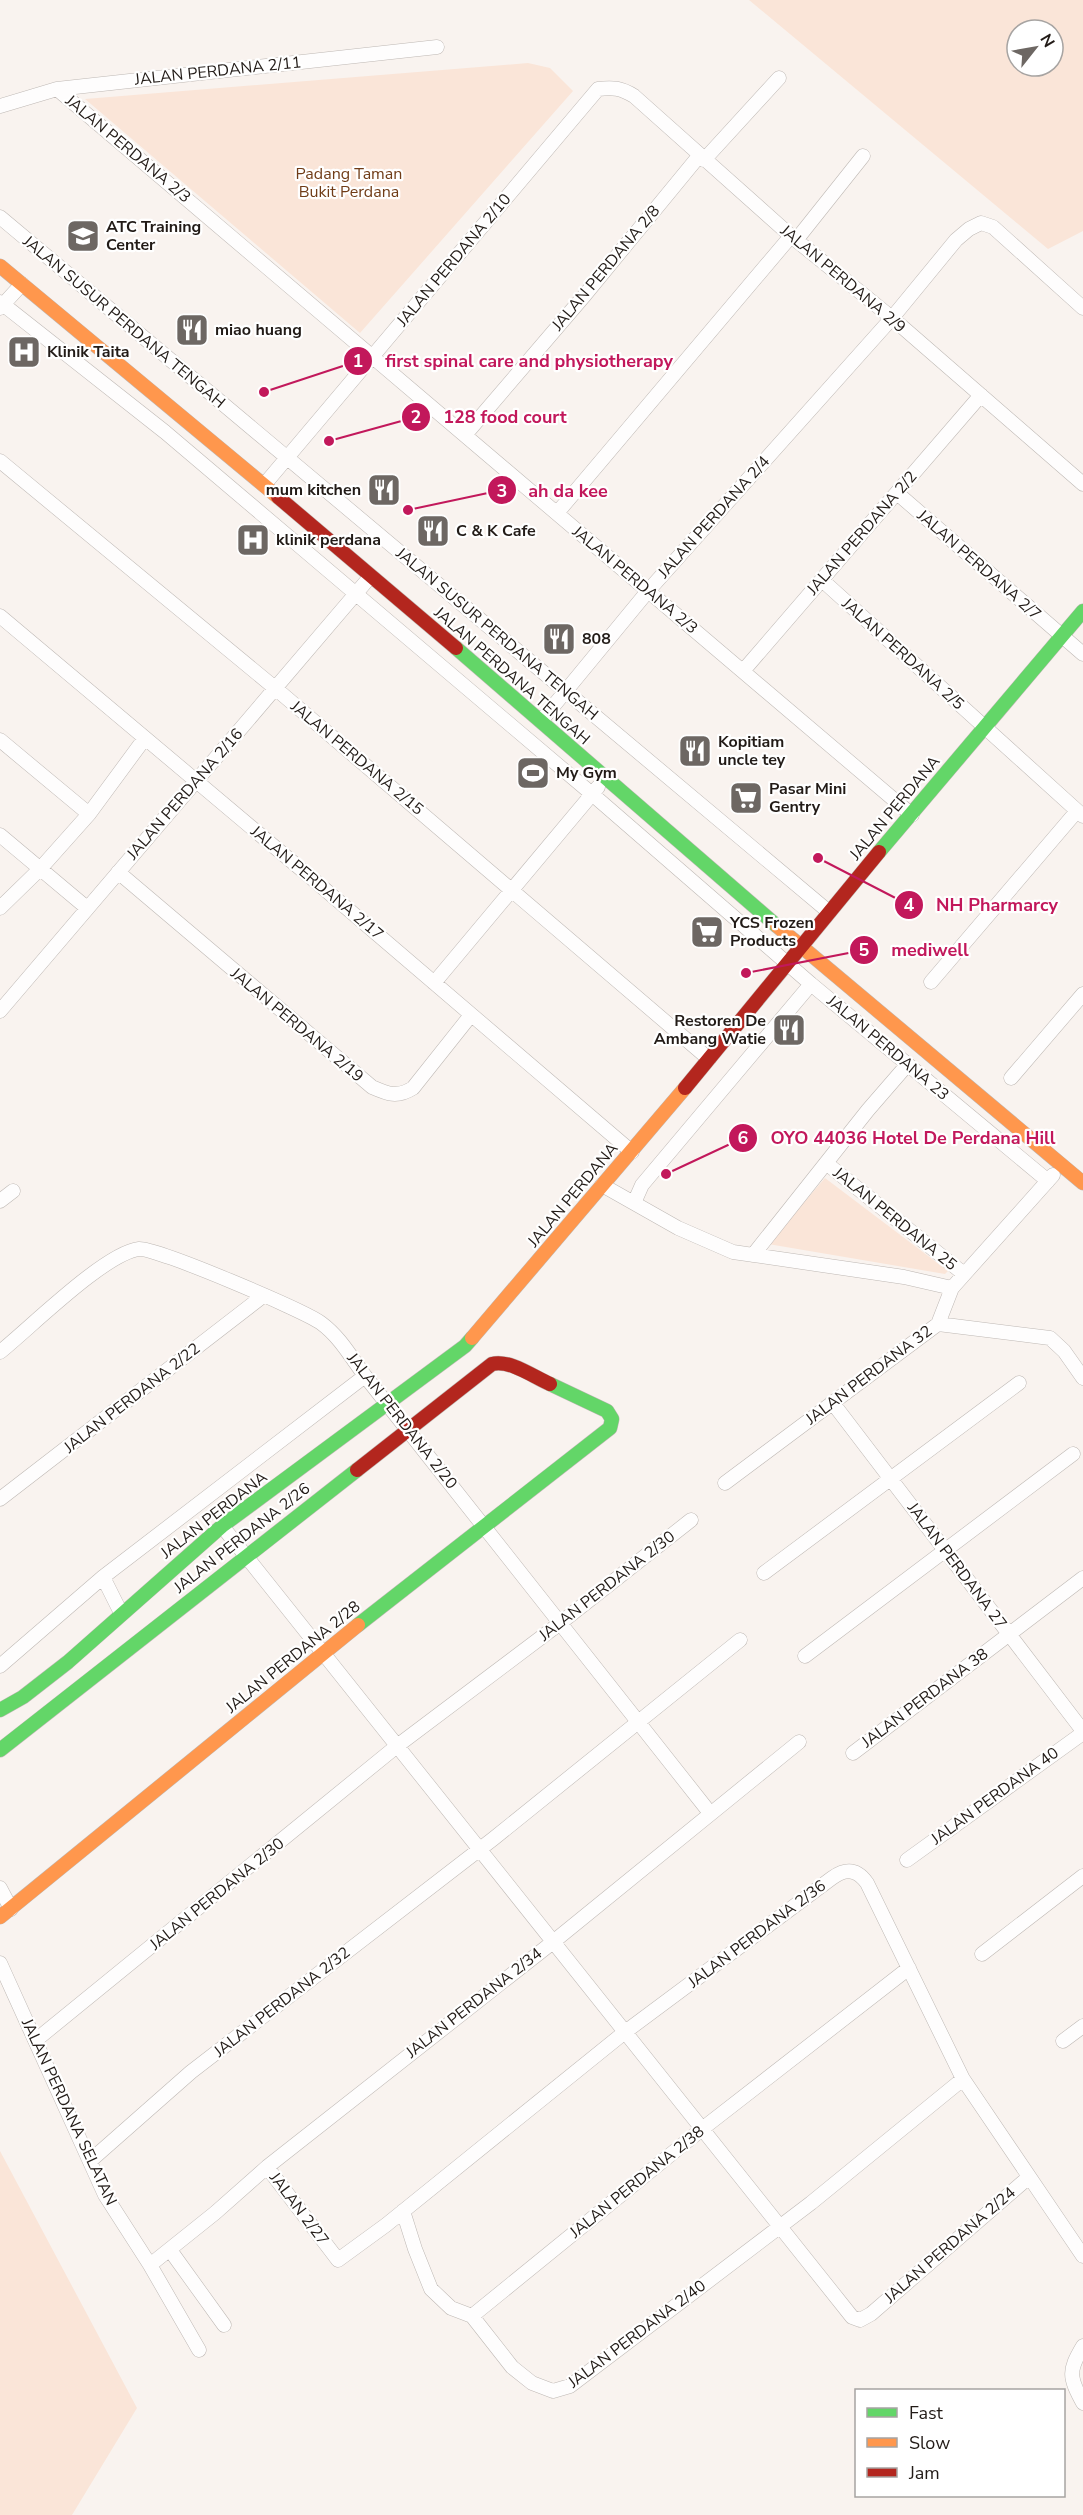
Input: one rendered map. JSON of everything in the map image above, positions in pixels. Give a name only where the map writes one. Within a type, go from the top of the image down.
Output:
[{"type":"street","name":"JALAN PERDANA 2/11","points":[[0,106],[57,89],[437,47]]},
{"type":"street","name":"JALAN PERDANA 2/8","points":[[465,435],[702,158],[779,78]]},
{"type":"street","name":"JALAN PERDANA 2/9","points":[[598,89],[612,87],[623,89],[634,96],[794,238],[892,318],[1083,484]]},
{"type":"street","name":"JALAN PERDANA 2/3","points":[[57,89],[912,815]]},
{"type":"street","name":"JALAN PERDANA 2/10","points":[[264,485],[598,89]]},
{"type":"street","points":[[557,513],[863,156]]},
{"type":"street","name":"JALAN SUSUR PERDANA TENGAH","points":[[0,217],[829,912]]},
{"type":"street","name":"JALAN PERDANA 2/4","points":[[542,721],[648,591],[892,318],[956,240],[969,229],[981,223],[993,227],[1083,308]]},
{"type":"street","name":"JALAN PERDANA TENGAH","points":[[0,266],[264,485],[542,721],[604,778],[801,946],[1083,1183]]},
{"type":"street","points":[[22,284],[1,305],[165,432],[788,963]]},
{"type":"street","name":"JALAN PERDANA 2/2","points":[[743,671],[981,395]]},
{"type":"street","name":"JALAN PERDANA 2/15","points":[[0,461],[275,688],[709,1059]]},
{"type":"street","name":"JALAN PERDANA 2/7","points":[[897,493],[1083,654]]},
{"type":"street","name":"JALAN PERDANA 2/16","points":[[1,1010],[370,577]]},
{"type":"street","name":"JALAN PERDANA 2/5","points":[[822,580],[1080,814]]},
{"type":"street","name":"JALAN PERDANA","points":[[0,1710],[23,1697],[68,1662],[121,1612],[222,1526],[465,1346],[632,1152],[829,912],[1083,611]]},
{"type":"street","name":"JALAN PERDANA 2/17","points":[[0,616],[632,1152]]},
{"type":"street","points":[[0,908],[40,869],[90,814],[146,738]]},
{"type":"street","points":[[0,740],[90,814]]},
{"type":"street","points":[[434,983],[604,778]]},
{"type":"street","points":[[931,982],[1080,814]]},
{"type":"street","points":[[0,835],[87,908]]},
{"type":"street","name":"JALAN PERDANA 2/19","points":[[118,872],[372,1087],[390,1095],[401,1095],[413,1088],[471,1015]]},
{"type":"street","name":"JALAN PERDANA 23","points":[[788,963],[907,1065],[1048,1180]]},
{"type":"street","name":"JALAN PERDANA 23","points":[[634,1203],[642,1185],[812,984]]},
{"type":"street","points":[[1011,1078],[1083,994]]},
{"type":"street","points":[[753,1255],[907,1065]]},
{"type":"street","name":"JALAN PERDANA 25","points":[[826,1163],[964,1274]]},
{"type":"street","name":"JALAN PERDANA 25","points":[[938,1324],[952,1288],[1062,1165]]},
{"type":"street","points":[[602,1185],[708,1243],[733,1252],[904,1277],[952,1288]]},
{"type":"street","points":[[0,1201],[14,1191]]},
{"type":"street","name":"JALAN PERDANA 2/20","points":[[0,1352],[104,1264],[140,1248],[199,1268],[319,1322],[340,1341],[559,1624],[710,1813]]},
{"type":"street","name":"JALAN PERDANA 2/22","points":[[0,1499],[263,1296]]},
{"type":"street","name":"JALAN PERDANA 32","points":[[725,1483],[938,1324],[1050,1338],[1064,1352],[1083,1378]]},
{"type":"street","name":"JALAN PERDANA 2/26","points":[[0,1750],[485,1368],[499,1362],[509,1365]]},
{"type":"street","name":"JALAN PERDANA 2/28","points":[[5,1913],[322,1653],[610,1428],[613,1421],[607,1411],[509,1365]]},
{"type":"street","points":[[0,1665],[103,1577],[365,1376]]},
{"type":"street","points":[[764,1573],[1019,1383]]},
{"type":"street","name":"JALAN PERDANA 27","points":[[832,1402],[1083,1732]]},
{"type":"street","points":[[805,1656],[1073,1455]]},
{"type":"street","name":"JALAN PERDANA 2/30","points":[[36,2040],[403,1742],[691,1520]]},
{"type":"street","points":[[222,1526],[322,1653],[403,1742],[479,1849],[780,2226]]},
{"type":"street","points":[[103,1577],[121,1612]]},
{"type":"street","name":"JALAN PERDANA 38","points":[[853,1753],[1083,1578]]},
{"type":"street","points":[[636,1722],[740,1640]]},
{"type":"street","name":"JALAN PERDANA 2/32","points":[[90,2161],[192,2072],[493,1839],[636,1722]]},
{"type":"street","name":"JALAN PERDANA 40","points":[[907,1860],[1083,1732]]},
{"type":"street","name":"JALAN PERDANA 2/34","points":[[150,2265],[267,2167],[553,1942],[799,1742]]},
{"type":"street","name":"JALAN PERDANA 2/36","points":[[386,2225],[625,2032],[832,1878],[846,1871],[861,1874],[867,1883],[963,2079],[1083,2256]]},
{"type":"street","points":[[982,1954],[1083,1876]]},
{"type":"street","points":[[0,1888],[5,1913]]},
{"type":"street","name":"JALAN PERDANA SELATAN","points":[[0,1963],[118,2218],[150,2265],[199,2350]]},
{"type":"street","name":"JALAN PERDANA 2/38","points":[[472,2316],[702,2129],[909,1968]]},
{"type":"street","points":[[1063,2041],[1083,2026]]},
{"type":"street","name":"JALAN PERDANA 2/40","points":[[472,2316],[512,2367],[532,2383],[553,2391],[570,2386],[811,2203],[963,2079]]},
{"type":"street","name":"JALAN 2/27","points":[[267,2167],[338,2260],[386,2225]]},
{"type":"street","name":"JALAN PERDANA 2/24","points":[[780,2226],[852,2317],[860,2320],[871,2314],[1029,2177]]},
{"type":"street","points":[[403,2211],[431,2289],[452,2308],[472,2316]]},
{"type":"street","points":[[170,2250],[224,2325]]},
{"type":"street","points":[[1083,2346],[1071,2367],[1072,2384],[1083,2403]]},
{"type":"green space","points":[[749,0],[1083,0],[1083,231],[1048,249]]},
{"type":"green space","name":"Padang Taman Bukit Perdana","points":[[528,63],[550,68],[573,91],[360,333],[85,99]]},
{"type":"green space","points":[[825,1178],[948,1271],[945,1274],[768,1244]]},
{"type":"green space","points":[[0,2151],[137,2408],[72,2515],[0,2515]]},
{"type":"traffic: fast","points":[[879,852],[1083,611]]},
{"type":"traffic: fast","points":[[456,648],[777,926]]},
{"type":"traffic: fast","points":[[0,1710],[23,1697],[68,1662],[222,1526],[465,1346],[472,1338]]},
{"type":"traffic: fast","points":[[358,1625],[610,1428],[612,1419],[607,1411],[550,1384]]},
{"type":"traffic: fast","points":[[0,1750],[357,1470]]},
{"type":"traffic: slow","points":[[0,266],[278,497]]},
{"type":"traffic: slow","points":[[777,926],[1083,1183]]},
{"type":"traffic: slow","points":[[472,1338],[685,1088]]},
{"type":"traffic: slow","points":[[0,1917],[358,1625]]},
{"type":"traffic: jam","points":[[278,497],[456,648]]},
{"type":"traffic: jam","points":[[685,1088],[879,852]]},
{"type":"traffic: jam","points":[[357,1470],[492,1364],[514,1366],[550,1384]]},
{"type":"place","name":"ATC Training Center","points":[[83,236]]},
{"type":"place","name":"miao huang","points":[[192,330]]},
{"type":"place","name":"Klinik Taita","points":[[24,352]]},
{"type":"place","name":"first spinal care and physiotherapy","points":[[264,392]]},
{"type":"place","name":"128 food court","points":[[329,441]]},
{"type":"place","name":"mum kitchen","points":[[384,490]]},
{"type":"place","name":"ah da kee","points":[[408,510]]},
{"type":"place","name":"C & K Cafe","points":[[433,531]]},
{"type":"place","name":"klinik perdana","points":[[253,540]]},
{"type":"place","name":"808","points":[[559,639]]},
{"type":"place","name":"Kopitiam uncle tey","points":[[695,751]]},
{"type":"place","name":"My Gym","points":[[533,773]]},
{"type":"place","name":"Pasar Mini Gentry","points":[[746,798]]},
{"type":"place","name":"NH Pharmarcy","points":[[818,858]]},
{"type":"place","name":"YCS Frozen Products","points":[[707,932]]},
{"type":"place","name":"mediwell","points":[[746,973]]},
{"type":"place","name":"Restoren De Ambang Watie","points":[[789,1030]]},
{"type":"place","name":"OYO 44036 Hotel De Perdana Hill","points":[[666,1174]]}]
